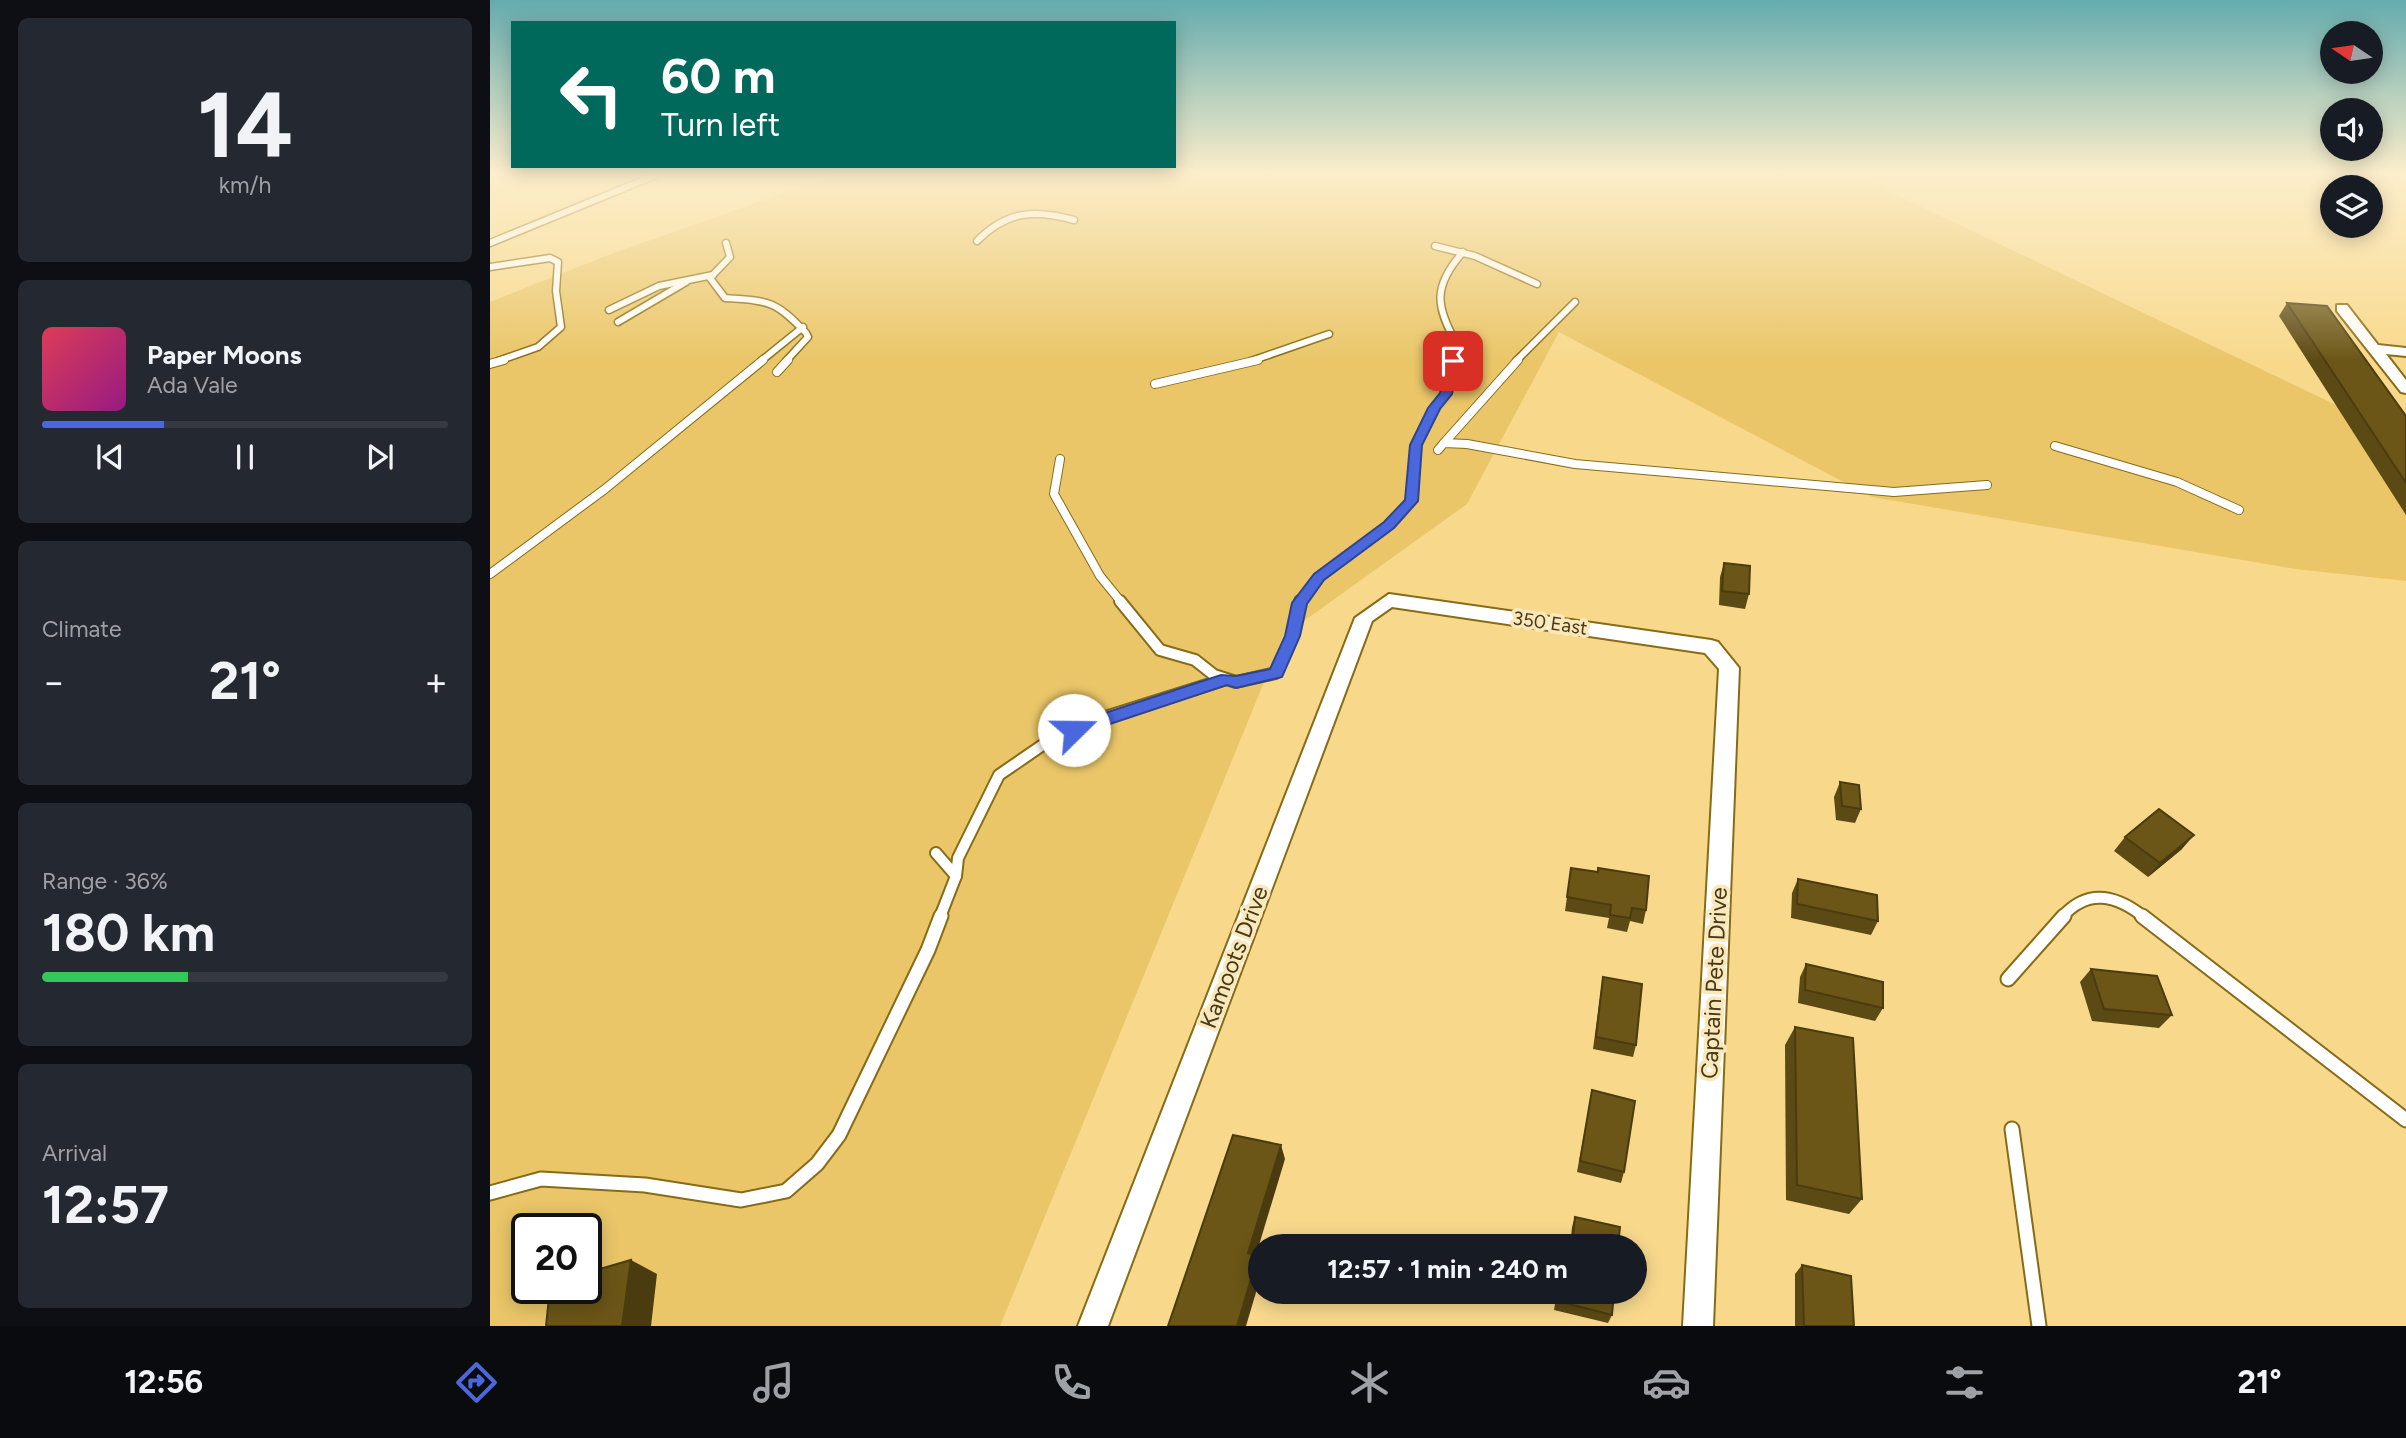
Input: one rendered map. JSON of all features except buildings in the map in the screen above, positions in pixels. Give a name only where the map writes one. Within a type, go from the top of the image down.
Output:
[{"type":"street","points":[[2342,308],[2406,389]]},
{"type":"street","points":[[2376,349],[2406,352]]},
{"type":"street","name":"350 East","points":[[1389,600],[1711,647]]},
{"type":"street","name":"Kamoots Drive","points":[[1094,1326],[1364,618],[1389,600]]},
{"type":"street","name":"Captain Pete Drive","points":[[1698,1326],[1729,668],[1711,647]]},
{"type":"lane","points":[[490,244],[507,237]]},
{"type":"lane","points":[[977,241],[981,237]]},
{"type":"lane","points":[[618,322],[670,289],[685,282],[711,277],[730,257],[726,243]]},
{"type":"lane","points":[[1435,246],[1463,252],[1536,284]]},
{"type":"lane","points":[[1060,459],[1054,494],[1100,576],[1160,650],[1195,660],[1214,675],[1236,682],[1276,673],[1292,636],[1299,603],[1319,577],[1389,525],[1412,501],[1416,445],[1434,408],[1446,394],[1457,344],[1439,313],[1438,298],[1451,264],[1463,252]]},
{"type":"lane","points":[[490,267],[550,258],[558,262],[556,291],[561,327],[552,341],[524,355],[490,364]]},
{"type":"lane","points":[[609,310],[659,284],[679,278],[711,277]]},
{"type":"lane","points":[[711,277],[725,298],[764,301],[782,307],[803,327],[808,337],[776,372]]},
{"type":"lane","points":[[1575,302],[1489,389],[1441,447],[1467,444],[1576,464],[1894,492],[1987,485]]},
{"type":"lane","points":[[490,574],[605,489],[803,327]]},
{"type":"lane","points":[[1155,384],[1248,363],[1329,334]]},
{"type":"lane","points":[[2055,446],[2177,482],[2239,510]]},
{"type":"lane","points":[[490,1193],[541,1179],[645,1185],[741,1200],[786,1191],[817,1164],[839,1135],[928,950],[956,876],[958,858],[999,775],[1049,740],[1099,719],[1226,679]]},
{"type":"lane","points":[[936,853],[945,860],[956,876]]},
{"type":"lane","points":[[2008,979],[2074,904],[2099,896],[2132,908],[2406,1120]]},
{"type":"lane","points":[[2012,1129],[2039,1326]]},
{"type":"shaded area","points":[[660,237],[1984,237],[2376,424],[2406,474],[2406,581],[2295,569],[1872,497],[1559,332],[1467,504],[1283,636],[1000,1326],[490,1326],[490,302]]},
{"type":"route","points":[[1074,730],[1099,719],[1226,679],[1236,682],[1276,673],[1286,655],[1299,603],[1319,577],[1389,525],[1412,501],[1416,445],[1434,408],[1446,394],[1453,361]]}]
